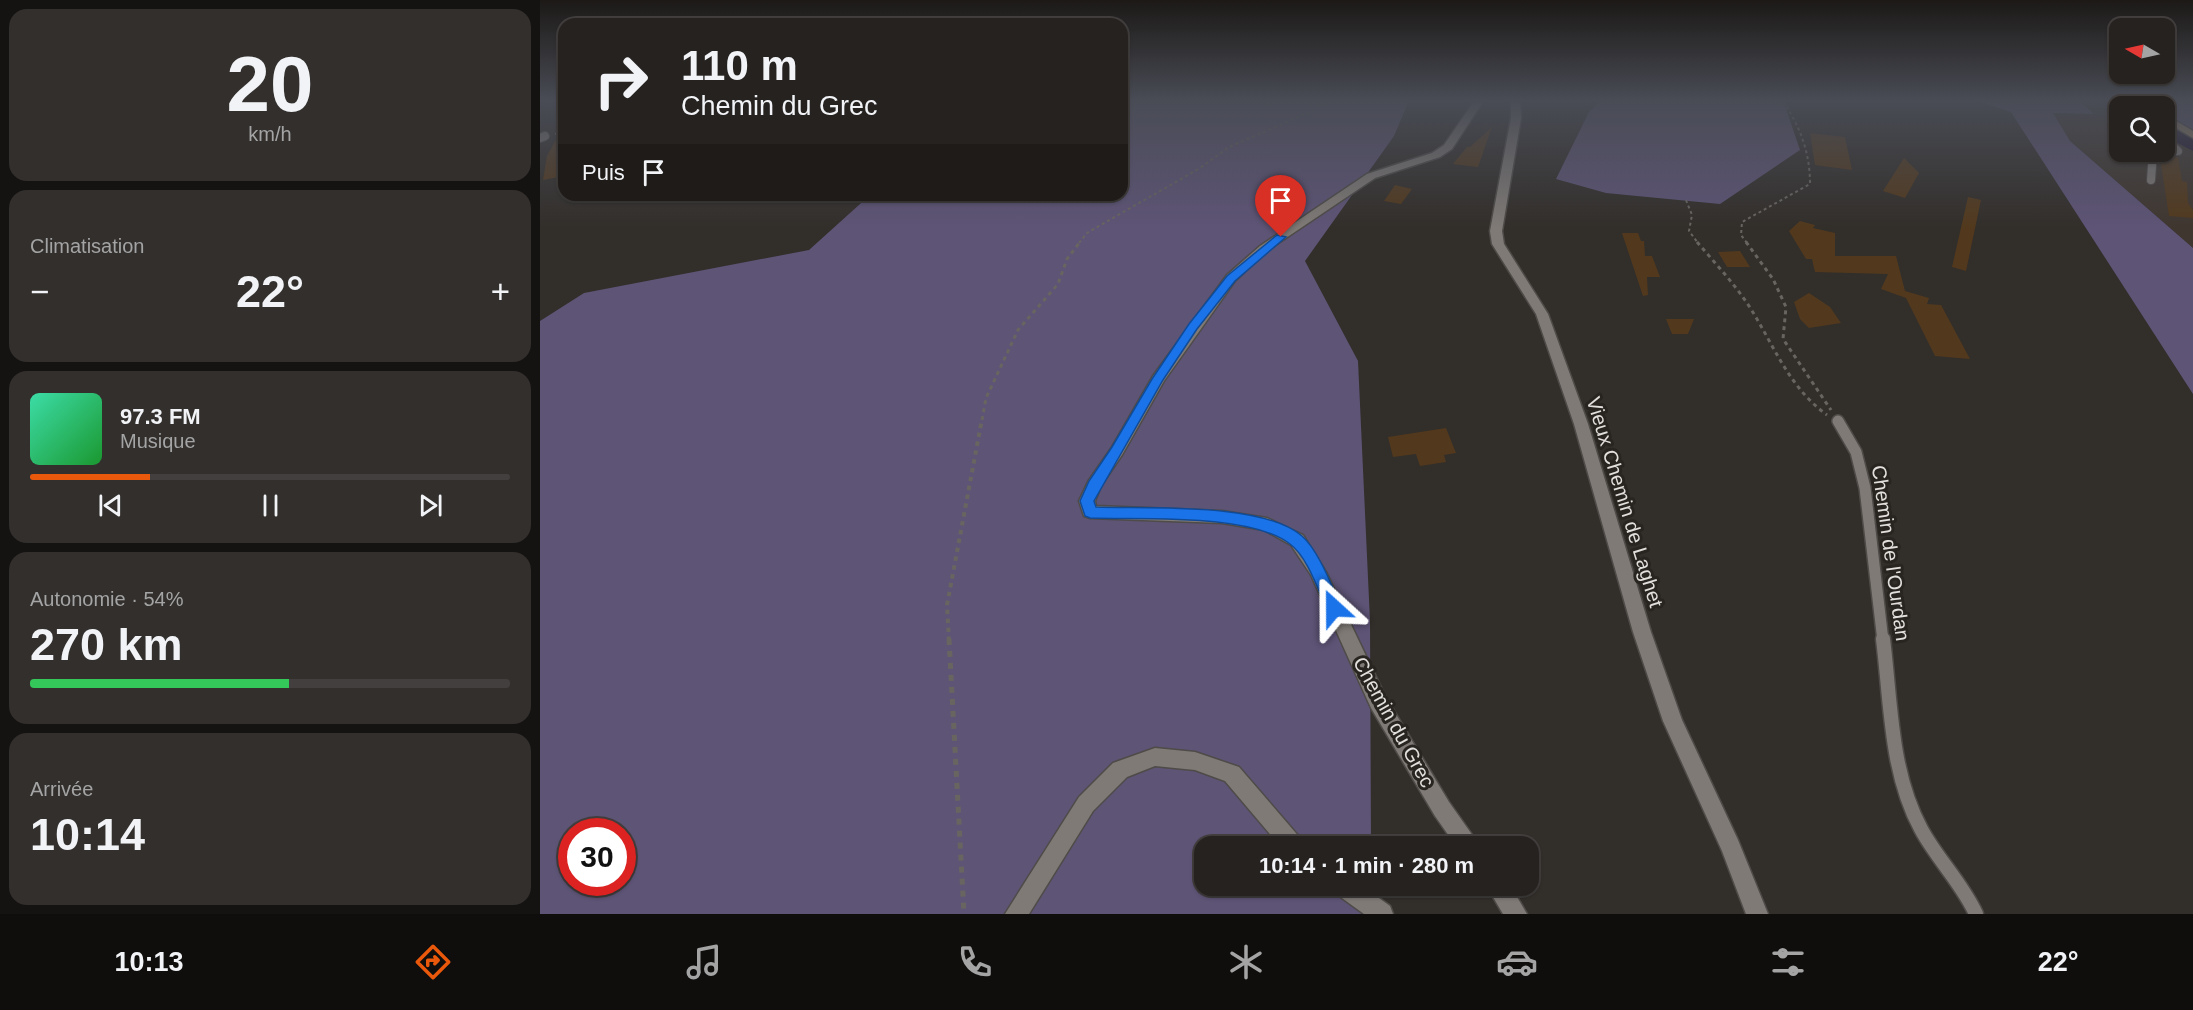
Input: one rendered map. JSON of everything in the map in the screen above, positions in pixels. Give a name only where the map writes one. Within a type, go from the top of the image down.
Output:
[{"type":"street","name":"Chemin du Grec","points":[[1451,143],[1436,155],[1371,176],[1264,248],[1231,278],[1158,379],[1117,450],[1094,484],[1087,501],[1090,512],[1222,517],[1268,524],[1297,540],[1318,572],[1378,702],[1442,809],[1462,836]]},
{"type":"street","name":"Vieux Chemin de Laghet","points":[[1512,143],[1496,231],[1498,244],[1542,314],[1581,424],[1642,632],[1673,721],[1731,847],[1756,914]]},
{"type":"street","points":[[1016,914],[1086,804],[1120,770],[1155,757],[1195,761],[1232,774],[1285,836]]},
{"type":"street","points":[[1358,896],[1382,914]]},
{"type":"street","points":[[1504,896],[1516,914]]},
{"type":"lane","points":[[2151,180],[2152,162]]},
{"type":"lane","name":"Chemin de l'Ourdan","points":[[1838,421],[1856,452],[1865,488],[1900,779],[1921,829],[1969,898],[1976,914]]},
{"type":"path","points":[[964,914],[947,605],[986,398],[1018,330],[1058,284],[1067,259],[1087,233],[1200,168],[1215,153],[1235,143]]},
{"type":"path","points":[[1805,143],[1811,164],[1810,184],[1742,222],[1742,235],[1773,279],[1786,308],[1783,339],[1838,421]]},
{"type":"path","points":[[1686,200],[1692,215],[1689,231],[1746,301],[1788,376],[1815,407],[1838,421]]},
{"type":"shaded area","points":[[1128,143],[1389,143],[1305,261],[1358,361],[1370,621],[1371,836],[1194,836],[1194,896],[1371,896],[1371,914],[540,914],[540,321],[584,293],[809,250],[863,201],[1128,201]]},
{"type":"shaded area","points":[[1574,143],[1798,143],[1800,150],[1720,204],[1606,193],[1556,179]]},
{"type":"shaded area","points":[[2031,143],[2072,143],[2193,248],[2193,394]]},
{"type":"shaded area","points":[[2072,143],[2109,143],[2109,162],[2175,162],[2175,143],[2193,143],[2193,248]]},
{"type":"building","points":[[554,143],[558,143],[558,177],[543,180],[547,156]]},
{"type":"building","points":[[1475,143],[1487,143],[1478,167],[1453,164],[1467,147]]},
{"type":"building","points":[[1812,143],[1846,143],[1852,170],[1815,165]]},
{"type":"building","points":[[2175,157],[2178,157],[2182,181],[2187,182],[2188,203],[2193,210],[2193,218],[2169,216],[2161,164],[2162,162],[2175,162]]},
{"type":"building","points":[[1904,158],[1919,173],[1905,198],[1883,191]]},
{"type":"building","points":[[1395,185],[1412,189],[1401,204],[1384,201]]},
{"type":"building","points":[[1968,197],[1981,200],[1966,271],[1952,267]]},
{"type":"building","points":[[1800,221],[1815,225],[1813,228],[1835,233],[1835,256],[1896,256],[1905,291],[1929,298],[1927,304],[1941,305],[1970,359],[1935,356],[1906,298],[1881,289],[1888,274],[1815,272],[1812,259],[1806,259],[1789,231]]},
{"type":"building","points":[[1622,233],[1638,233],[1641,241],[1644,241],[1645,256],[1652,256],[1660,277],[1647,277],[1648,295],[1643,296]]},
{"type":"building","points":[[1740,251],[1750,267],[1727,267],[1718,252]]},
{"type":"building","points":[[1809,293],[1830,307],[1841,323],[1809,328],[1800,319],[1794,302]]},
{"type":"building","points":[[1666,319],[1694,319],[1688,334],[1672,334]]},
{"type":"building","points":[[1446,428],[1456,453],[1444,455],[1446,462],[1420,466],[1416,454],[1393,457],[1388,437]]},
{"type":"route","points":[[1281,237],[1264,248],[1231,278],[1193,327],[1158,379],[1117,450],[1094,484],[1087,501],[1090,512],[1114,515],[1222,517],[1268,524],[1297,540],[1318,572],[1334,608]]}]
